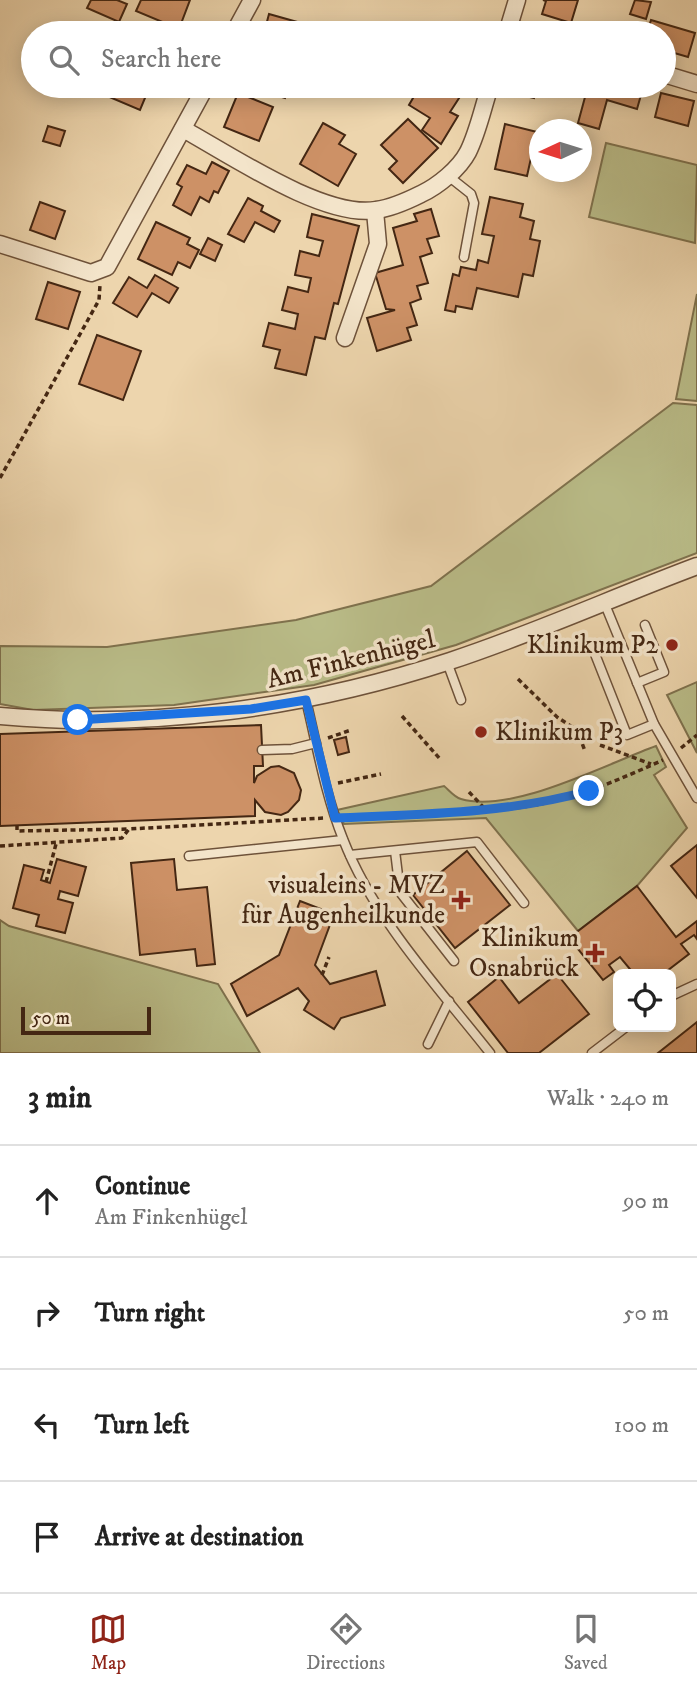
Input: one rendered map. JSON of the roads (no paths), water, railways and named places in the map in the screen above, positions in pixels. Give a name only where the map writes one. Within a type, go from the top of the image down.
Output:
[{"type":"street","points":[[241,21],[252,0]]},
{"type":"street","points":[[511,21],[517,0]]},
{"type":"street","points":[[676,78],[697,84]]},
{"type":"street","points":[[0,244],[91,273],[101,272],[107,267],[200,98]]},
{"type":"street","points":[[183,129],[324,204],[351,210],[375,211],[403,203],[432,189],[447,175],[468,153],[486,98]]},
{"type":"street","points":[[345,338],[378,244],[375,211]]},
{"type":"street","name":"Am Finkenhügel","points":[[0,716],[106,720],[251,709],[306,700],[447,662],[697,566]]},
{"type":"lane","points":[[447,175],[471,194],[474,202],[464,257]]},
{"type":"lane","points":[[604,601],[654,724],[670,756],[697,798]]},
{"type":"lane","points":[[637,683],[664,672],[645,625]]},
{"type":"lane","points":[[593,649],[627,735],[654,724]]},
{"type":"lane","points":[[447,662],[461,700]]},
{"type":"lane","points":[[306,700],[325,786],[350,855],[382,910],[490,1053]]},
{"type":"lane","points":[[262,750],[292,749],[316,743]]},
{"type":"lane","points":[[189,856],[343,840]]},
{"type":"lane","points":[[350,855],[477,842],[524,903]]},
{"type":"lane","points":[[395,851],[400,892],[454,961]]},
{"type":"lane","points":[[676,994],[697,985]]},
{"type":"lane","points":[[428,1044],[449,1001]]},
{"type":"lane","points":[[593,1053],[620,1032]]},
{"type":"place","name":"Klinikum P2","points":[[672,645]]},
{"type":"place","name":"Klinikum P3","points":[[481,732]]},
{"type":"place","name":"visualeins - MVZ für Augenheilkunde","points":[[461,900]]},
{"type":"place","name":"Klinikum Osnabrück","points":[[595,953]]}]
